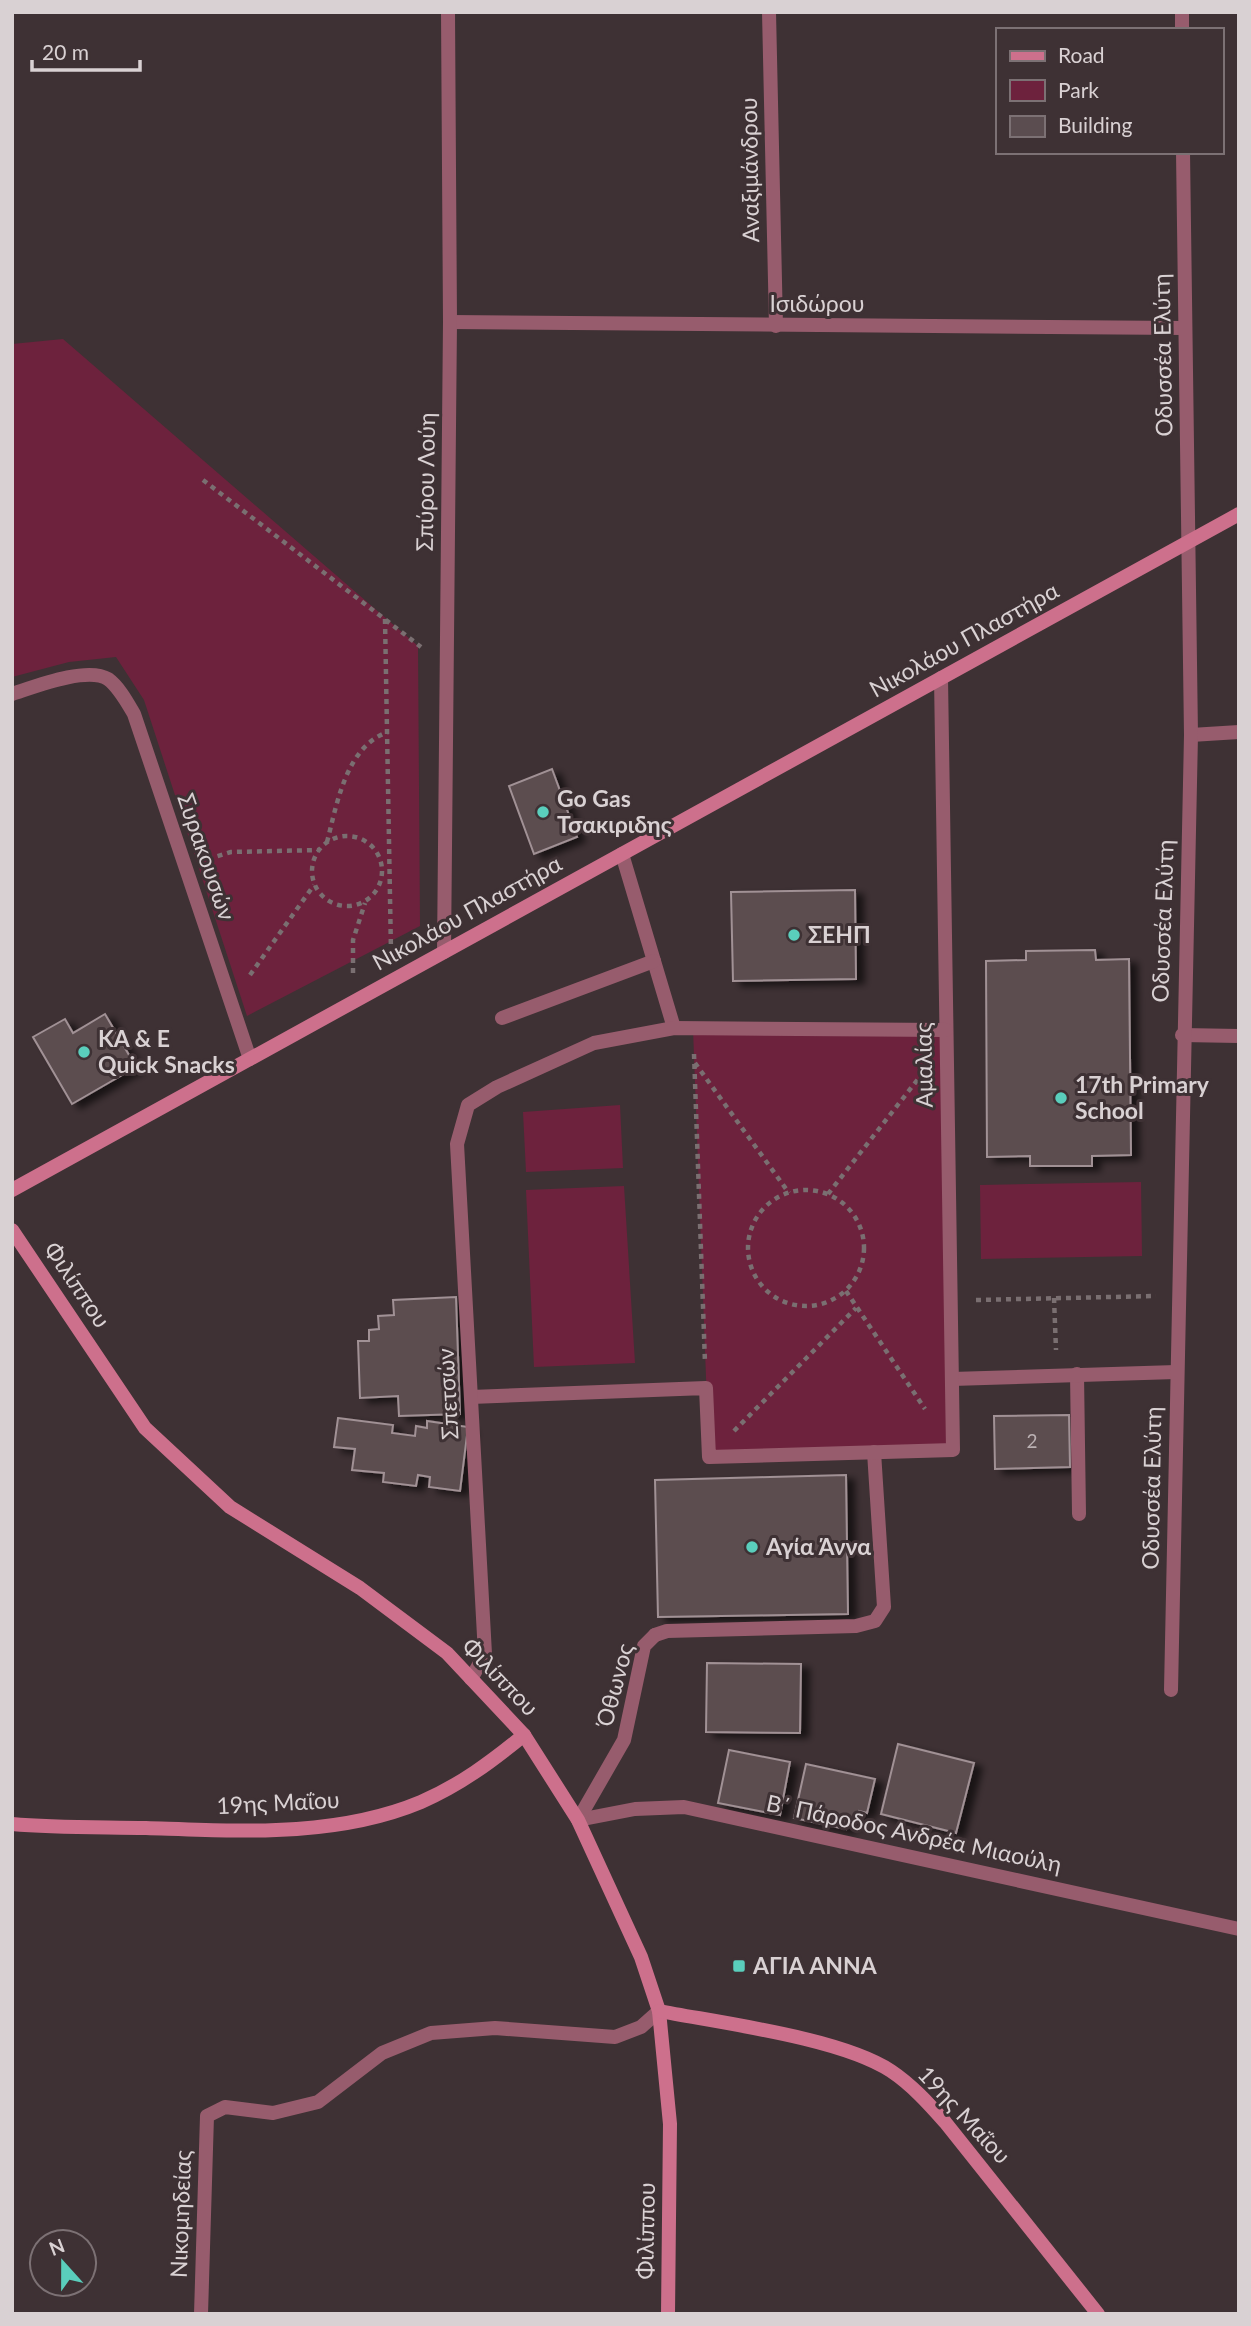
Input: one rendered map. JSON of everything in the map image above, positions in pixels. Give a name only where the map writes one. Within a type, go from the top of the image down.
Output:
[{"type":"main road","name":"Νικολάου Πλαστήρα","points":[[12,1190],[1239,514]]},
{"type":"main road","name":"Φιλίππου","points":[[12,1230],[145,1428],[230,1507],[360,1588],[447,1653],[524,1735],[579,1820],[640,1957],[659,2011],[670,2124],[668,2314]]},
{"type":"main road","name":"19ης Μαΐου","points":[[12,1824],[248,1831],[360,1820],[419,1803],[461,1783],[524,1735]]},
{"type":"main road","name":"19ης Μαΐου","points":[[659,2011],[822,2045],[868,2059],[889,2070],[909,2085],[945,2122],[1098,2314]]},
{"type":"street","name":"Σπύρου Λούη","points":[[444,952],[450,322],[449,12]]},
{"type":"street","name":"Αναξιμάνδρου","points":[[769,12],[776,326]]},
{"type":"street","name":"Οδυσσέα Ελύτη","points":[[1171,1690],[1182,1035],[1191,735],[1183,154]]},
{"type":"street","name":"Ισιδώρου","points":[[450,322],[1184,328]]},
{"type":"street","name":"Συρακουσών","points":[[12,694],[62,678],[84,675],[106,678],[134,714],[250,1059]]},
{"type":"street","name":"Αμαλίας","points":[[941,678],[953,1450]]},
{"type":"street","points":[[1191,735],[1239,732]]},
{"type":"street","points":[[622,854],[674,1028],[946,1037]]},
{"type":"street","points":[[502,1018],[654,961]]},
{"type":"street","name":"Σπετσών","points":[[471,1679],[485,1654],[457,1144],[468,1105],[497,1087],[594,1043],[674,1028]]},
{"type":"street","points":[[1182,1035],[1239,1036]]},
{"type":"street","points":[[952,1379],[1177,1371]]},
{"type":"street","points":[[1077,1374],[1079,1514]]},
{"type":"street","points":[[471,1397],[706,1388],[709,1457],[953,1450]]},
{"type":"street","name":"Όθωνος","points":[[579,1820],[624,1740],[644,1646],[655,1635],[667,1631],[856,1626],[876,1621],[884,1607],[874,1452]]},
{"type":"street","name":"Β΄ Πάροδος Ανδρέα Μιαούλη","points":[[579,1820],[635,1809],[684,1807],[1239,1929]]},
{"type":"street","name":"Νικομηδείας","points":[[201,2314],[207,2116],[225,2108],[273,2113],[318,2102],[382,2053],[431,2034],[495,2028],[615,2037],[641,2027],[659,2011]]},
{"type":"path","points":[[203,480],[447,667]]},
{"type":"path","points":[[384,619],[392,981]]},
{"type":"path","points":[[327,842],[343,778],[375,737],[388,732]]},
{"type":"path","points":[[353,1003],[353,940],[365,902],[380,885],[383,873],[377,852],[359,838],[349,836],[327,842],[319,850],[312,873],[314,885],[330,903],[354,906],[365,902]]},
{"type":"path","points":[[188,876],[209,859],[231,852],[319,850]]},
{"type":"path","points":[[383,873],[391,874]]},
{"type":"path","points":[[238,1020],[250,974],[314,885]]},
{"type":"path","points":[[693,1028],[706,1388]]},
{"type":"path","points":[[828,1194],[946,1037]]},
{"type":"path","points":[[695,1063],[789,1193]]},
{"type":"path","points":[[808,1190],[828,1194],[844,1204],[857,1220],[864,1238],[864,1258],[857,1276],[846,1291],[830,1302],[812,1307],[792,1305],[775,1298],[761,1286],[751,1270],[747,1252],[750,1233],[758,1216],[771,1202],[789,1193],[808,1190]]},
{"type":"path","points":[[846,1291],[953,1450]]},
{"type":"path","points":[[950,1301],[1178,1295]]},
{"type":"path","points":[[1054,1298],[1057,1376]]},
{"type":"path","points":[[709,1457],[856,1308]]},
{"type":"green space","points":[[63,339],[418,646],[420,926],[247,1016],[144,700],[116,657],[69,662],[12,677],[12,344]]},
{"type":"green space","points":[[693,1029],[946,1030],[953,1450],[709,1457]]},
{"type":"green space","points":[[620,1105],[623,1168],[526,1172],[523,1112]]},
{"type":"green space","points":[[1141,1182],[1142,1256],[981,1259],[980,1185]]},
{"type":"green space","points":[[624,1186],[635,1363],[534,1367],[526,1190]]},
{"type":"building","name":"Go Gas Τσακιριδης","points":[[552,769],[577,837],[534,854],[509,786]]},
{"type":"building","name":"ΣΕΗΠ","points":[[855,890],[856,979],[733,981],[731,892]]},
{"type":"building","points":[[1095,950],[1096,960],[1129,959],[1131,1155],[1092,1156],[1092,1166],[1030,1166],[1030,1156],[987,1157],[986,961],[1026,960],[1026,951]]},
{"type":"building","name":"KA & E Quick Snacks","points":[[105,1014],[136,1067],[72,1104],[33,1037],[65,1019],[73,1033]]},
{"type":"building","points":[[456,1297],[460,1414],[399,1416],[398,1396],[360,1398],[358,1341],[369,1341],[369,1330],[379,1329],[378,1316],[394,1315],[393,1300]]},
{"type":"building","points":[[1069,1415],[1070,1467],[995,1469],[994,1416]]},
{"type":"building","points":[[338,1418],[393,1425],[392,1433],[415,1436],[416,1426],[427,1428],[427,1421],[468,1427],[460,1491],[429,1487],[430,1477],[418,1475],[416,1486],[383,1482],[384,1473],[352,1470],[355,1449],[334,1447]]},
{"type":"building","name":"Αγία Άννα","points":[[846,1475],[848,1614],[658,1617],[655,1480]]},
{"type":"building","points":[[707,1663],[801,1664],[800,1733],[706,1732]]},
{"type":"building","points":[[898,1744],[974,1763],[956,1833],[881,1814]]},
{"type":"building","points":[[729,1750],[790,1762],[780,1815],[718,1803]]},
{"type":"building","points":[[806,1764],[875,1779],[867,1813],[859,1811],[856,1823],[848,1821],[846,1829],[794,1818]]},
{"type":"place","name":"Go Gas Τσακιριδης","points":[[543,812]]},
{"type":"place","name":"ΣΕΗΠ","points":[[794,935]]},
{"type":"place","name":"KA & E Quick Snacks","points":[[84,1052]]},
{"type":"place","name":"17th Primary School","points":[[1061,1098]]},
{"type":"place","name":"Αγία Άννα","points":[[752,1547]]},
{"type":"place","name":"ΑΓΙΑ ΑΝΝΑ","points":[[739,1966]]}]
